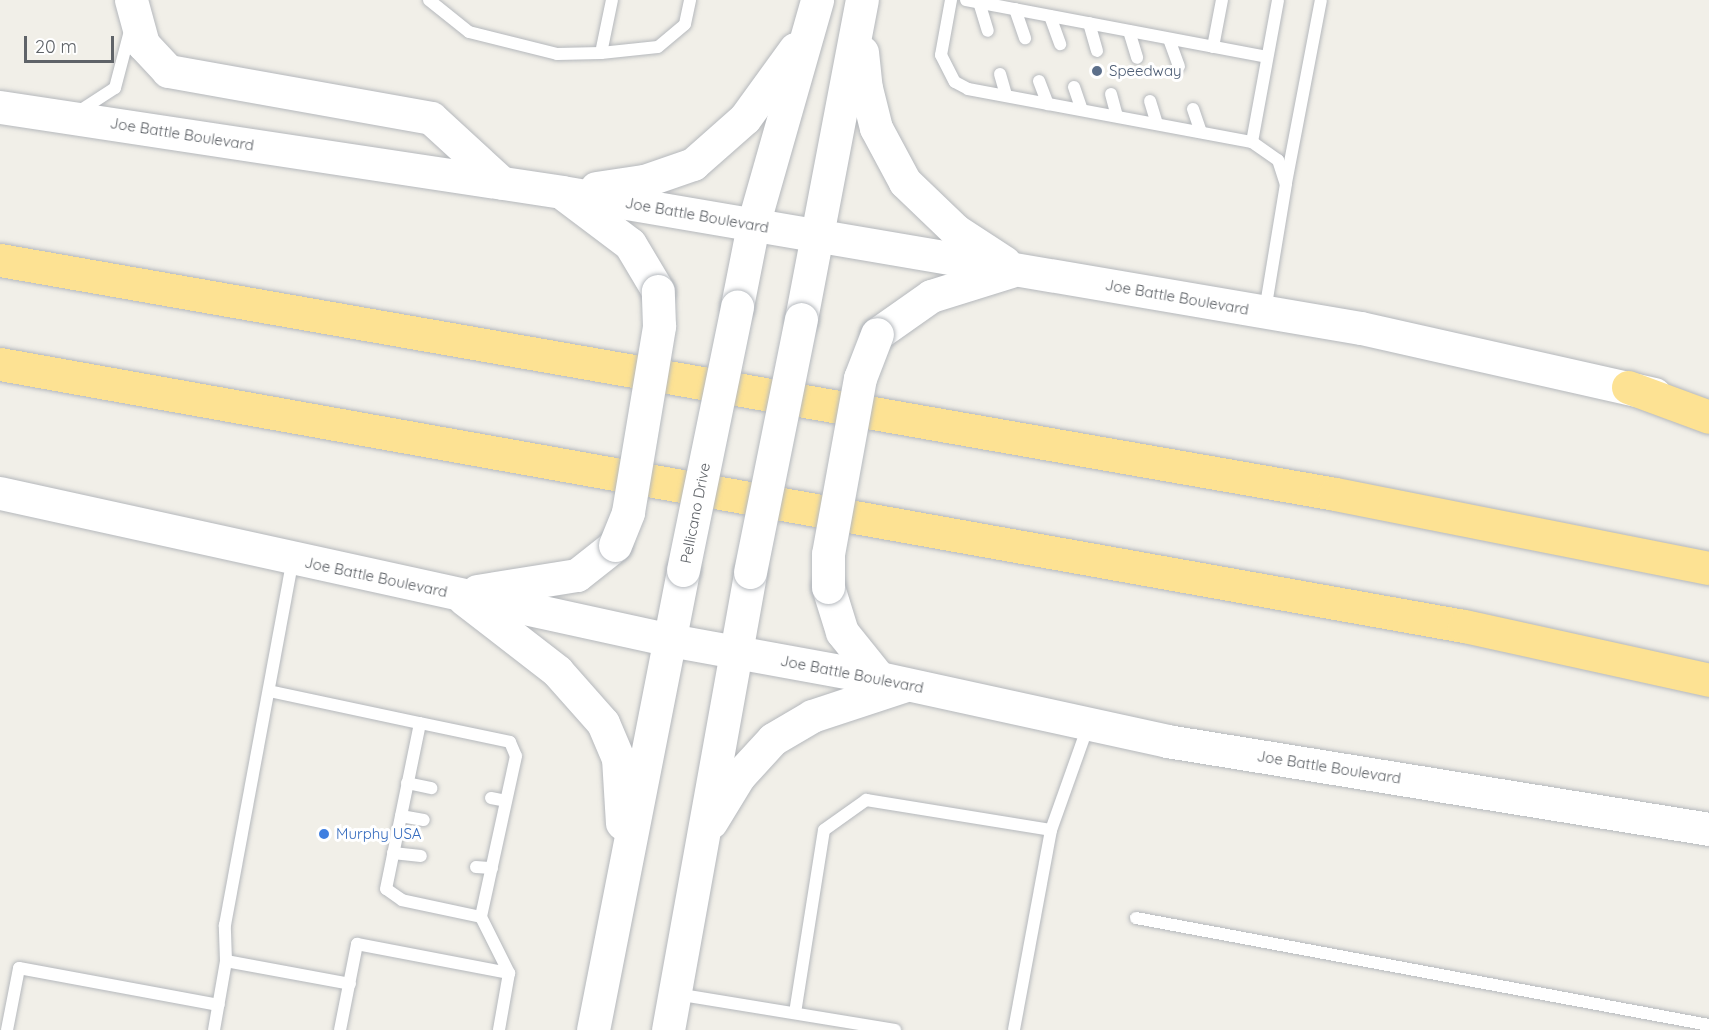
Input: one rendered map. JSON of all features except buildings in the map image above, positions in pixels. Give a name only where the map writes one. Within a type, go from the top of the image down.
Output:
[{"type":"highway","points":[[0,260],[1335,494],[1709,568]]},
{"type":"highway","points":[[0,364],[1464,626],[1709,680]]},
{"type":"highway","points":[[1628,387],[1709,417]]},
{"type":"main road","points":[[131,0],[143,44],[168,71],[431,118],[502,183]]},
{"type":"main road","name":"Pellicano Drive","points":[[593,1030],[753,225],[817,0]]},
{"type":"main road","points":[[668,1030],[734,653],[860,11]]},
{"type":"main road","points":[[860,11],[866,88],[876,128],[905,182],[955,230],[1016,269]]},
{"type":"main road","points":[[562,192],[644,182],[693,164],[745,118],[806,35]]},
{"type":"main road","name":"Joe Battle Boulevard","points":[[0,107],[562,192],[1265,312],[1372,331],[1709,407]]},
{"type":"main road","points":[[458,594],[577,575],[615,545],[628,512],[659,326],[658,291],[630,244],[562,192]]},
{"type":"main road","points":[[702,836],[739,776],[773,739],[812,716],[893,681],[842,633],[828,587],[828,554],[860,378],[877,334],[931,296],[1016,269]]},
{"type":"main road","name":"Joe Battle Boulevard","points":[[0,493],[670,640],[893,681],[1167,741],[1709,829]]},
{"type":"main road","points":[[458,594],[557,671],[603,723],[618,758],[625,869]]},
{"type":"lane","points":[[71,117],[115,88],[129,39],[131,0]]},
{"type":"lane","points":[[429,0],[469,32],[557,54],[601,53],[658,47],[685,24],[690,0]]},
{"type":"lane","points":[[601,53],[612,0]]},
{"type":"lane","points":[[951,0],[941,55],[945,69],[955,82],[968,89],[1252,142],[1278,159],[1286,184]]},
{"type":"lane","points":[[1213,47],[1222,0]]},
{"type":"lane","points":[[1252,142],[1278,0]]},
{"type":"lane","points":[[1265,312],[1286,184],[1321,0]]},
{"type":"lane","points":[[972,1],[1268,57]]},
{"type":"lane","points":[[972,1],[988,31]]},
{"type":"lane","points":[[1015,9],[1025,38]]},
{"type":"lane","points":[[1050,16],[1060,44]]},
{"type":"lane","points":[[1089,23],[1097,51]]},
{"type":"lane","points":[[1129,31],[1137,58]]},
{"type":"lane","points":[[1169,39],[1179,66]]},
{"type":"lane","points":[[1000,74],[1006,95]]},
{"type":"lane","points":[[1039,81],[1048,104]]},
{"type":"lane","points":[[1074,87],[1082,110]]},
{"type":"lane","points":[[1111,94],[1116,116]]},
{"type":"lane","points":[[1150,101],[1157,124]]},
{"type":"lane","points":[[1192,109],[1201,132]]},
{"type":"lane","points":[[214,1030],[226,961],[225,925],[293,559]]},
{"type":"lane","points":[[268,691],[510,742],[516,756],[481,917],[509,973],[499,1030]]},
{"type":"lane","points":[[420,723],[386,889],[402,900],[481,917]]},
{"type":"lane","points":[[1014,1030],[1051,830],[1089,724]]},
{"type":"lane","points":[[407,783],[431,788]]},
{"type":"lane","points":[[491,798],[506,801]]},
{"type":"lane","points":[[795,1013],[824,830],[832,824],[866,800],[1051,830]]},
{"type":"lane","points":[[401,816],[424,820]]},
{"type":"lane","points":[[486,831],[499,834]]},
{"type":"lane","points":[[393,853],[421,856]]},
{"type":"lane","points":[[476,867],[492,868]]},
{"type":"lane","points":[[1136,918],[1709,1025]]},
{"type":"lane","points":[[340,1030],[357,944],[509,973]]},
{"type":"lane","points":[[226,961],[350,984]]},
{"type":"lane","points":[[8,1030],[19,968],[219,1005]]},
{"type":"lane","points":[[674,994],[895,1030]]},
{"type":"place","name":"Speedway","points":[[1097,71]]},
{"type":"place","name":"Murphy USA","points":[[324,834]]}]
